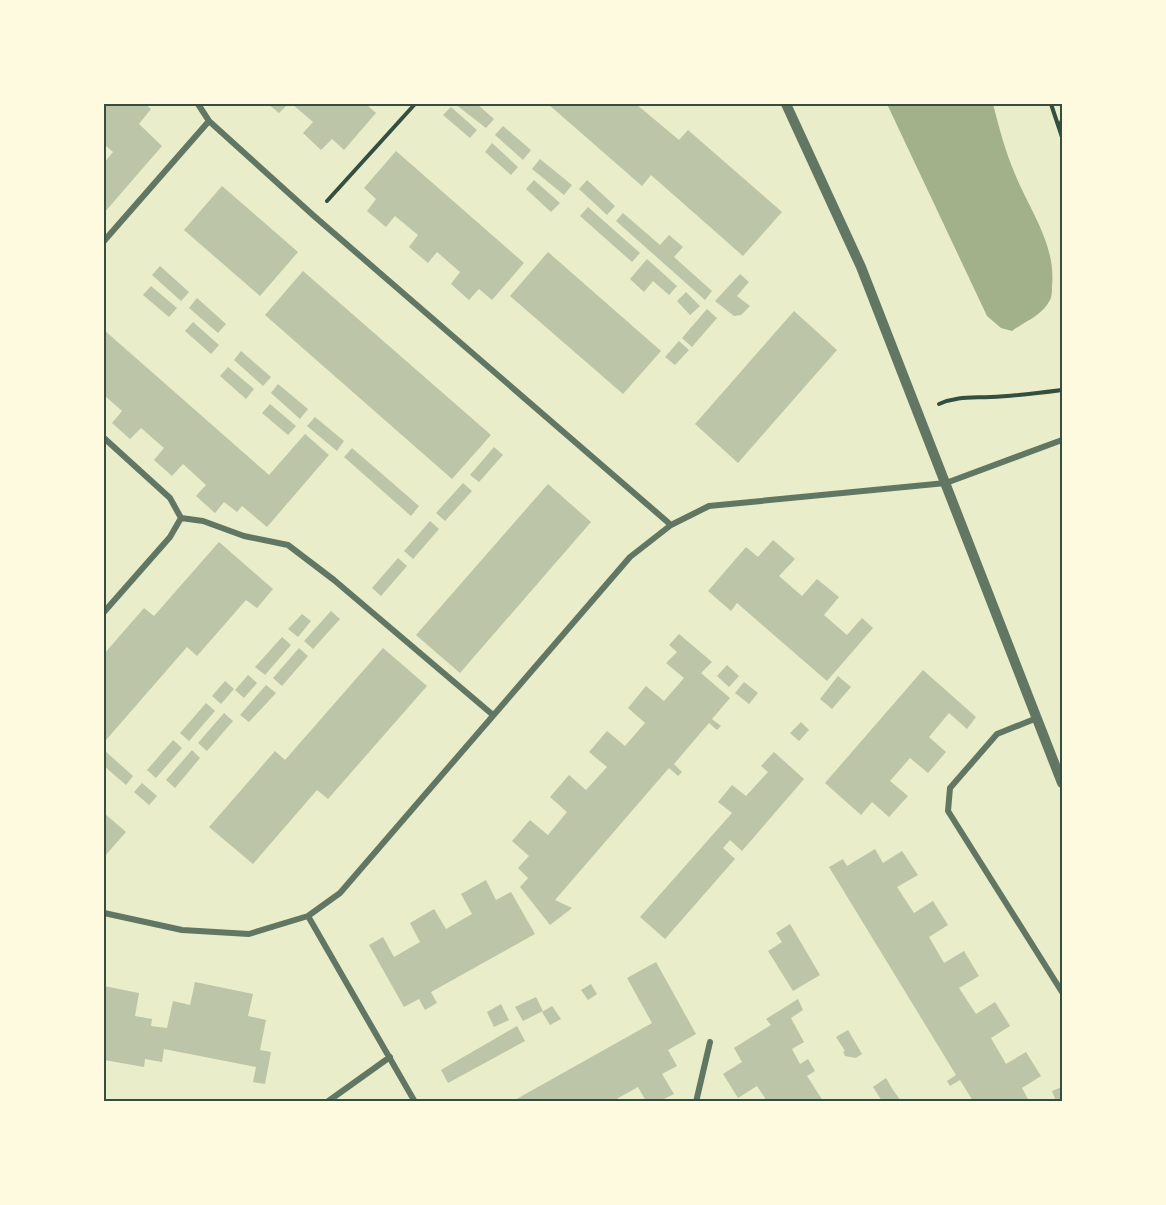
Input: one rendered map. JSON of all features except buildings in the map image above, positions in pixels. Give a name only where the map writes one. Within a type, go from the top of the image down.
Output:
[{"type":"street","points":[[198,104],[209,121],[314,216],[671,525]]},
{"type":"street","points":[[786,104],[861,267],[1062,783]]},
{"type":"street","points":[[104,241],[209,121]]},
{"type":"street","points":[[104,438],[170,498],[181,518]]},
{"type":"street","points":[[104,912],[182,930],[249,934],[308,916],[340,893],[630,557],[671,525],[709,506],[946,483],[1062,440]]},
{"type":"street","points":[[181,518],[203,521],[244,536],[288,545],[334,580],[493,716]]},
{"type":"street","points":[[104,612],[170,537],[181,518]]},
{"type":"street","points":[[1037,718],[997,734],[950,788],[948,811],[1062,992]]},
{"type":"street","points":[[308,916],[415,1101]]},
{"type":"street","points":[[696,1101],[710,1042]]},
{"type":"street","points":[[327,1101],[390,1057]]},
{"type":"path","points":[[314,216],[415,104]]},
{"type":"path","points":[[1052,104],[1062,137]]},
{"type":"path","points":[[1059,128],[1062,120]]},
{"type":"path","points":[[918,413],[953,398],[1012,396],[1062,390]]},
{"type":"shaded area","points":[[887,104],[993,104],[1011,165],[1046,242],[1052,271],[1052,295],[1047,306],[1012,331],[1001,328],[987,316]]}]
